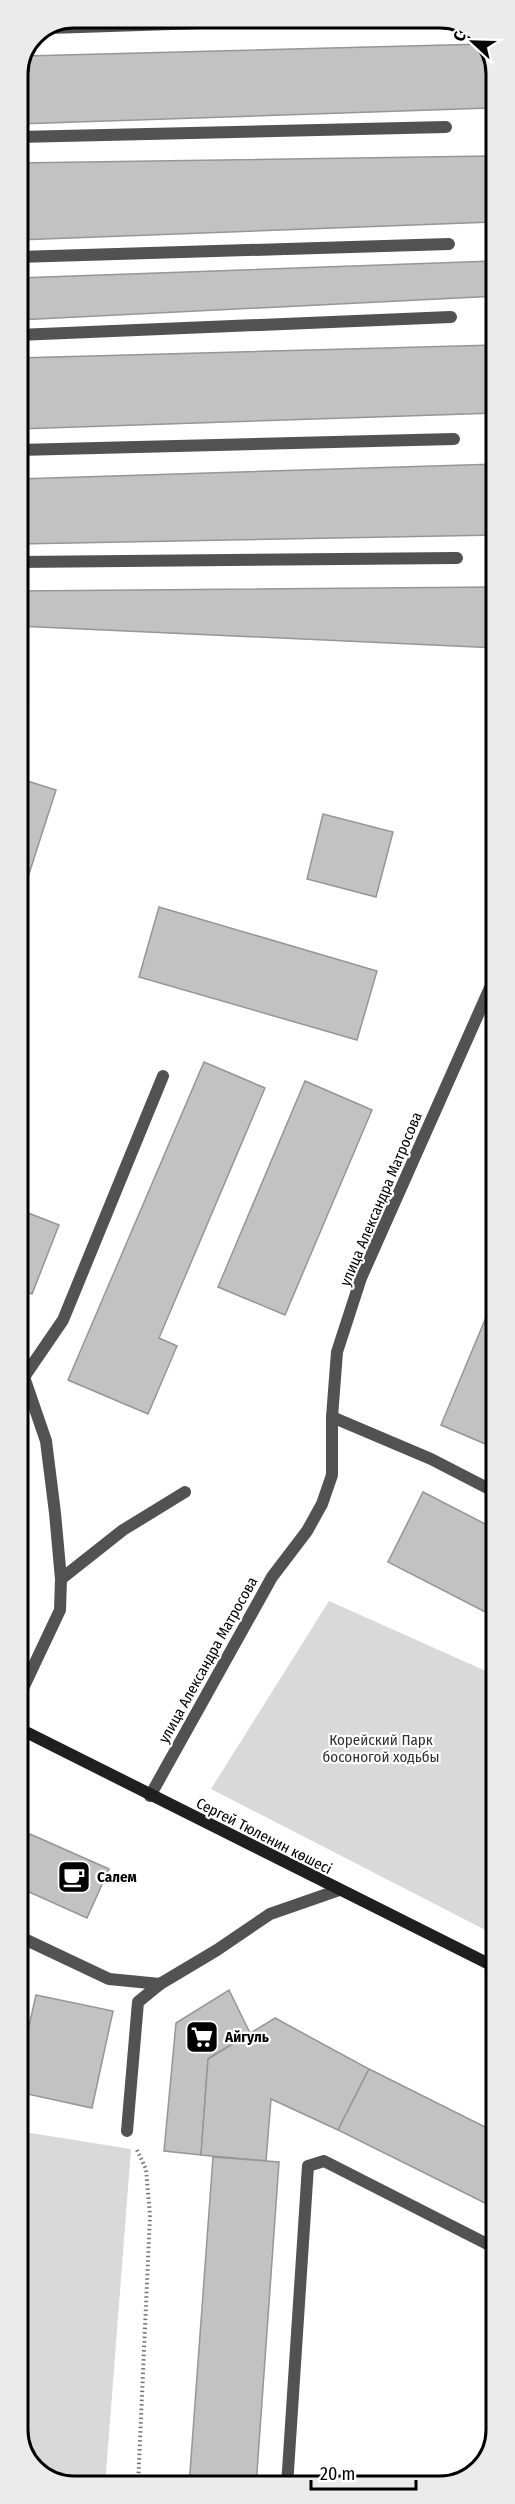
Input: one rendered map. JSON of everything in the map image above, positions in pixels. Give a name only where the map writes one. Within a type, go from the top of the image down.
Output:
[{"type":"main road","name":"Сергей Тюленин көшесі","points":[[29,1734],[486,1963]]},
{"type":"street","points":[[28,137],[446,127]]},
{"type":"street","points":[[28,256],[449,244]]},
{"type":"street","points":[[28,335],[451,317]]},
{"type":"street","points":[[28,450],[454,439]]},
{"type":"street","points":[[28,562],[457,558]]},
{"type":"street","name":"улица Александра Матросова","points":[[150,1796],[272,1577],[307,1531],[322,1504],[332,1474],[332,1417],[337,1352],[361,1278],[486,997]]},
{"type":"street","points":[[29,1363],[63,1320],[163,1076]]},
{"type":"street","points":[[29,1394],[46,1441],[61,1579],[60,1610],[29,1677]]},
{"type":"street","points":[[332,1417],[430,1459],[486,1487]]},
{"type":"street","points":[[61,1579],[123,1530],[185,1492]]},
{"type":"street","points":[[128,2131],[138,2002],[160,1984],[217,1950],[270,1914],[339,1890]]},
{"type":"street","points":[[29,1941],[110,1979],[160,1984]]},
{"type":"street","points":[[288,2475],[308,2166],[324,2162],[486,2243]]},
{"type":"path","points":[[128,2131],[146,2169],[150,2215],[138,2475]]},
{"type":"green space","name":"Корейский Парк босоногой ходьбы","points":[[329,1601],[486,1671],[486,1930],[211,1789]]},
{"type":"green space","points":[[29,2133],[131,2149],[106,2475],[65,2475],[51,2469],[38,2458],[29,2436]]},
{"type":"building","points":[[475,44],[482,54],[486,68],[486,108],[28,124],[28,74],[33,56]]},
{"type":"building","points":[[486,156],[486,222],[28,240],[28,163]]},
{"type":"building","points":[[486,261],[486,297],[28,319],[28,278]]},
{"type":"building","points":[[486,345],[486,413],[28,429],[28,358]]},
{"type":"building","points":[[486,464],[486,535],[28,544],[28,479]]},
{"type":"building","points":[[486,587],[486,647],[28,626],[28,591]]},
{"type":"building","points":[[28,781],[56,790],[28,876]]},
{"type":"building","points":[[323,814],[393,832],[376,897],[307,879]]},
{"type":"building","points":[[159,907],[377,971],[357,1040],[139,977]]},
{"type":"building","points":[[204,1062],[265,1088],[159,1338],[177,1346],[148,1414],[68,1380]]},
{"type":"building","points":[[305,1081],[372,1110],[285,1315],[218,1287]]},
{"type":"building","points":[[28,1213],[59,1225],[32,1294],[29,1293]]},
{"type":"building","points":[[486,1317],[486,1444],[441,1425]]},
{"type":"building","points":[[423,1492],[486,1524],[486,1612],[388,1562]]},
{"type":"building","points":[[30,1834],[109,1869],[87,1918],[29,1892]]},
{"type":"building","points":[[229,1990],[250,2033],[208,2059],[201,2155],[164,2151],[176,2023]]},
{"type":"building","points":[[36,1995],[113,2011],[92,2108],[29,2094],[29,2026]]},
{"type":"building","points":[[275,2018],[369,2069],[338,2130],[271,2099],[266,2161],[201,2155],[208,2059]]},
{"type":"building","points":[[369,2069],[486,2128],[486,2204],[338,2130]]},
{"type":"building","points":[[213,2157],[279,2162],[257,2475],[190,2475]]},
{"type":"place","name":"Салем","points":[[74,1877]]},
{"type":"place","name":"Айгуль","points":[[202,2037]]}]
